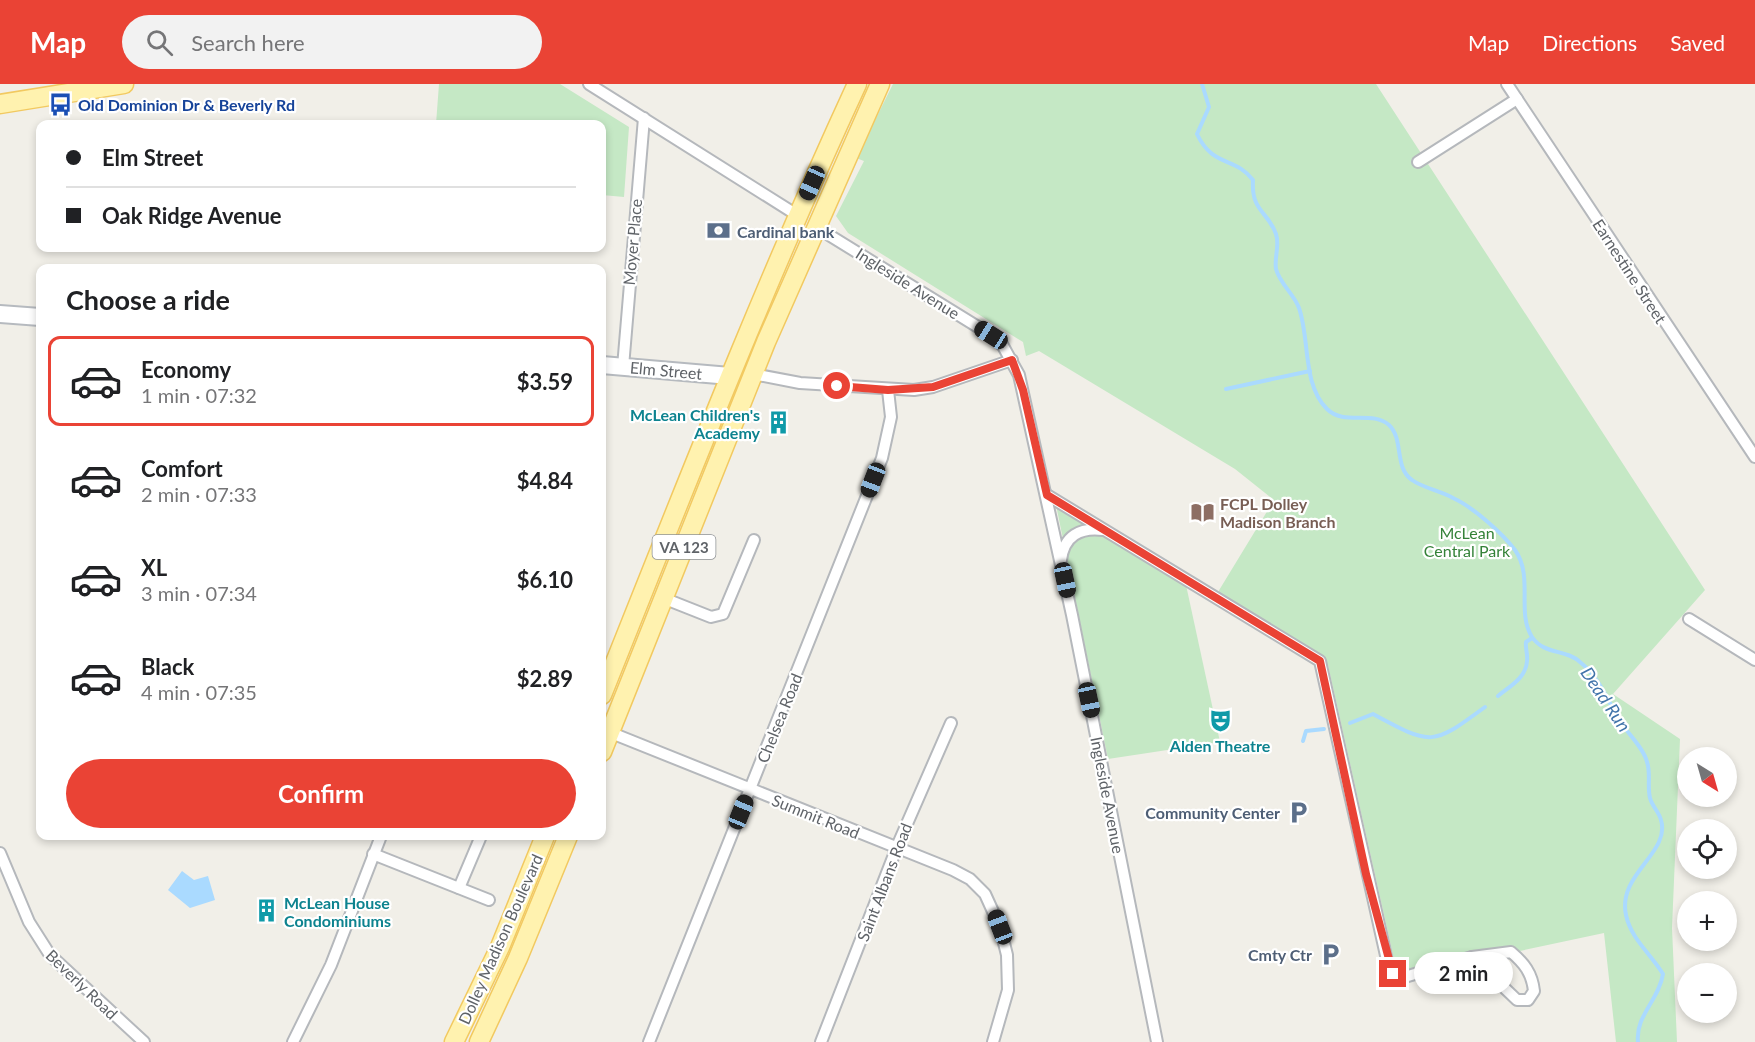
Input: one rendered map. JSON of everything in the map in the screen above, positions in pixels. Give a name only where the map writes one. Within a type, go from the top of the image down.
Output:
[{"type":"main road","points":[[0,104],[124,84]]},
{"type":"main road","name":"VA 123","points":[[606,685],[797,215],[857,84]]},
{"type":"main road","name":"VA 123","points":[[606,741],[753,374],[803,255],[880,84]]},
{"type":"main road","points":[[816,227],[812,211],[819,167]]},
{"type":"main road","points":[[797,215],[804,229],[803,255]]},
{"type":"main road","name":"Dolley Madison Boulevard","points":[[454,1042],[500,947],[543,840]]},
{"type":"main road","name":"Dolley Madison Boulevard","points":[[479,1042],[518,958],[566,840]]},
{"type":"street","points":[[589,84],[797,215]]},
{"type":"street","name":"Earnestine Street","points":[[1507,84],[1755,457]]},
{"type":"street","points":[[1418,162],[1517,99]]},
{"type":"street","name":"Moyer Place","points":[[623,367],[644,118]]},
{"type":"street","name":"Ingleside Avenue","points":[[816,227],[991,335],[1012,360],[1023,390],[1047,495],[1157,1042]]},
{"type":"street","points":[[0,314],[36,317]]},
{"type":"street","points":[[753,374],[790,382],[888,390],[933,387],[1012,360]]},
{"type":"street","name":"Elm Street","points":[[606,365],[730,376]]},
{"type":"street","name":"Chelsea Road","points":[[649,1042],[882,458],[891,417],[888,390]]},
{"type":"street","points":[[1047,495],[1320,661],[1389,969],[1398,977],[1408,976],[1472,957],[1511,952],[1529,971],[1533,980],[1532,996],[1523,1001],[1517,1000],[1472,957]]},
{"type":"street","points":[[1061,563],[1065,544],[1076,533],[1092,528],[1104,530]]},
{"type":"street","points":[[663,598],[711,617],[723,614],[754,540]]},
{"type":"street","points":[[1689,619],[1755,660]]},
{"type":"street","name":"Saint Albans Road","points":[[821,1042],[951,723]]},
{"type":"street","name":"Summit Road","points":[[609,732],[953,870],[970,879],[985,894],[1000,927],[1009,977],[1007,999],[993,1042]]},
{"type":"street","points":[[293,1042],[331,965],[379,840]]},
{"type":"street","points":[[459,888],[479,840]]},
{"type":"street","name":"Beverly Road","points":[[0,853],[29,922],[50,955],[144,1042]]},
{"type":"street","points":[[373,854],[489,900]]},
{"type":"green space","points":[[439,84],[560,84],[629,127],[624,197],[606,195],[606,120],[436,120]]},
{"type":"green space","name":"McLean Central Park","points":[[893,84],[1376,84],[1705,590],[1613,694],[1680,739],[1680,747],[1677,747],[1672,928],[1677,1042],[1616,1042],[1604,933],[1398,977],[1328,665],[1218,592],[1274,500],[1235,469],[1039,351],[1026,356],[1023,342],[848,233],[836,216],[864,161],[856,158]]},
{"type":"green space","points":[[1055,500],[1186,585],[1220,742],[1108,759]]},
{"type":"water","points":[[182,871],[194,880],[208,876],[215,900],[190,908],[168,890]]},
{"type":"waterway","name":"Dead Run","points":[[1202,84],[1209,107],[1197,134],[1210,152],[1239,167],[1253,180],[1257,205],[1273,226],[1276,234],[1276,269],[1299,308],[1310,374],[1319,399],[1327,409],[1341,417],[1375,419],[1389,425],[1394,431],[1406,475],[1416,483],[1461,502],[1487,521],[1509,543],[1521,560],[1525,583],[1525,617],[1532,637],[1543,647],[1568,655],[1587,669],[1645,757],[1649,771],[1650,798],[1660,817],[1662,832],[1652,854],[1629,888],[1625,900],[1626,915],[1632,932],[1663,974],[1657,992],[1640,1024],[1638,1042]]},
{"type":"waterway","points":[[1226,389],[1310,371]]},
{"type":"waterway","points":[[1498,696],[1517,681],[1524,672],[1527,658],[1526,642],[1532,638]]},
{"type":"waterway","points":[[1350,723],[1373,714],[1408,732],[1431,737],[1442,735],[1453,729],[1485,707]]},
{"type":"waterway","points":[[1303,741],[1306,731],[1324,729]]},
{"type":"place","name":"Old Dominion Dr & Beverly Rd","points":[[60,104]]},
{"type":"place","name":"Cardinal bank","points":[[719,231]]},
{"type":"place","name":"McLean Children's Academy","points":[[778,423]]},
{"type":"place","name":"FCPL Dolley Madison Branch","points":[[1202,512]]},
{"type":"place","name":"Alden Theatre","points":[[1220,720]]},
{"type":"place","name":"Community Center","points":[[1298,812]]},
{"type":"place","name":"McLean House Condominiums","points":[[266,911]]},
{"type":"place","name":"Cmty Ctr","points":[[1330,954]]},
{"type":"route","points":[[837,386],[914,390],[933,387],[1012,360],[1023,390],[1047,495],[1320,661],[1323,665],[1366,874],[1389,969],[1393,974]]}]
